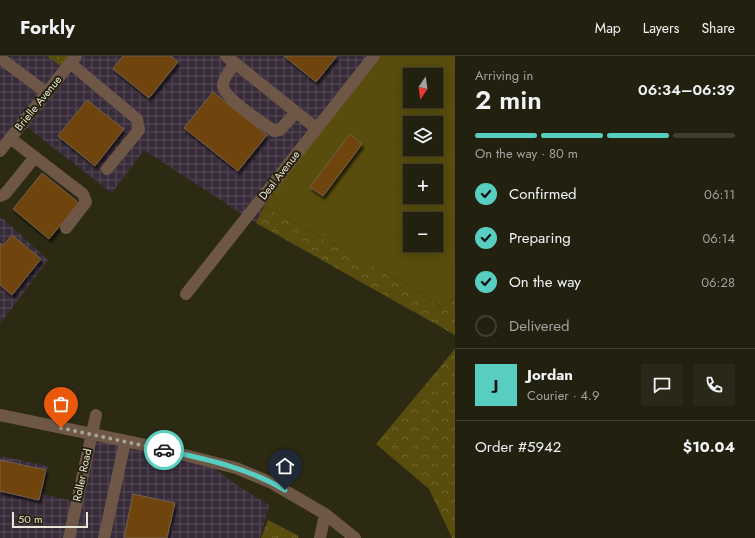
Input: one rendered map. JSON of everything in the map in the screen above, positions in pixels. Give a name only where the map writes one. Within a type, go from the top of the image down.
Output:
[{"type":"street","name":"Deal Avenue","points":[[186,294],[374,56]]},
{"type":"street","points":[[0,58],[47,93]]},
{"type":"street","points":[[296,112],[280,130],[274,131],[234,101],[224,91],[223,86],[230,59],[316,128]]},
{"type":"street","points":[[73,60],[137,119],[139,130],[107,169]]},
{"type":"street","name":"Brielle Avenue","points":[[0,151],[73,60]]},
{"type":"street","points":[[10,138],[83,194],[86,202],[66,228]]},
{"type":"street","points":[[0,196],[5,194],[35,157]]},
{"type":"street","points":[[0,415],[126,442],[236,468],[272,483],[325,514],[355,538]]},
{"type":"street","name":"Roller Road","points":[[68,538],[96,415]]},
{"type":"street","points":[[104,538],[126,442]]},
{"type":"street","points":[[320,538],[325,514]]},
{"type":"shaded area","points":[[0,56],[47,56],[65,69],[75,56],[373,56],[264,206],[256,223],[144,150],[112,193],[24,125],[0,154]]},
{"type":"shaded area","points":[[0,216],[48,260],[0,324]]},
{"type":"shaded area","points":[[90,435],[201,458],[235,484],[269,505],[260,538],[0,538],[0,456],[48,466],[42,494],[77,502]]},
{"type":"green space","points":[[47,56],[75,56],[65,69]]},
{"type":"green space","points":[[373,56],[455,56],[455,298],[441,308],[412,287],[264,206]]},
{"type":"green space","points":[[264,206],[412,287],[441,308],[455,298],[455,335],[256,223]]},
{"type":"green space","points":[[455,349],[455,538],[452,538],[429,489],[376,444]]},
{"type":"green space","points":[[268,520],[299,536],[298,538],[261,538]]},
{"type":"building","points":[[123,56],[171,56],[178,62],[149,98],[113,69]]},
{"type":"building","points":[[284,56],[337,56],[316,82]]},
{"type":"building","points":[[213,92],[267,135],[238,171],[184,128]]},
{"type":"building","points":[[87,100],[124,129],[95,166],[58,136]]},
{"type":"building","points":[[350,134],[362,144],[323,196],[310,187]]},
{"type":"building","points":[[42,173],[79,203],[49,239],[13,209]]},
{"type":"building","points":[[12,235],[41,259],[12,295],[0,285],[0,243],[3,246]]},
{"type":"building","points":[[0,460],[46,470],[39,500],[0,491]]},
{"type":"building","points":[[133,494],[175,503],[167,538],[124,538]]},
{"type":"way so far","points":[[61,428],[164,450]]},
{"type":"route","points":[[164,450],[236,468],[253,474],[285,490]]}]
